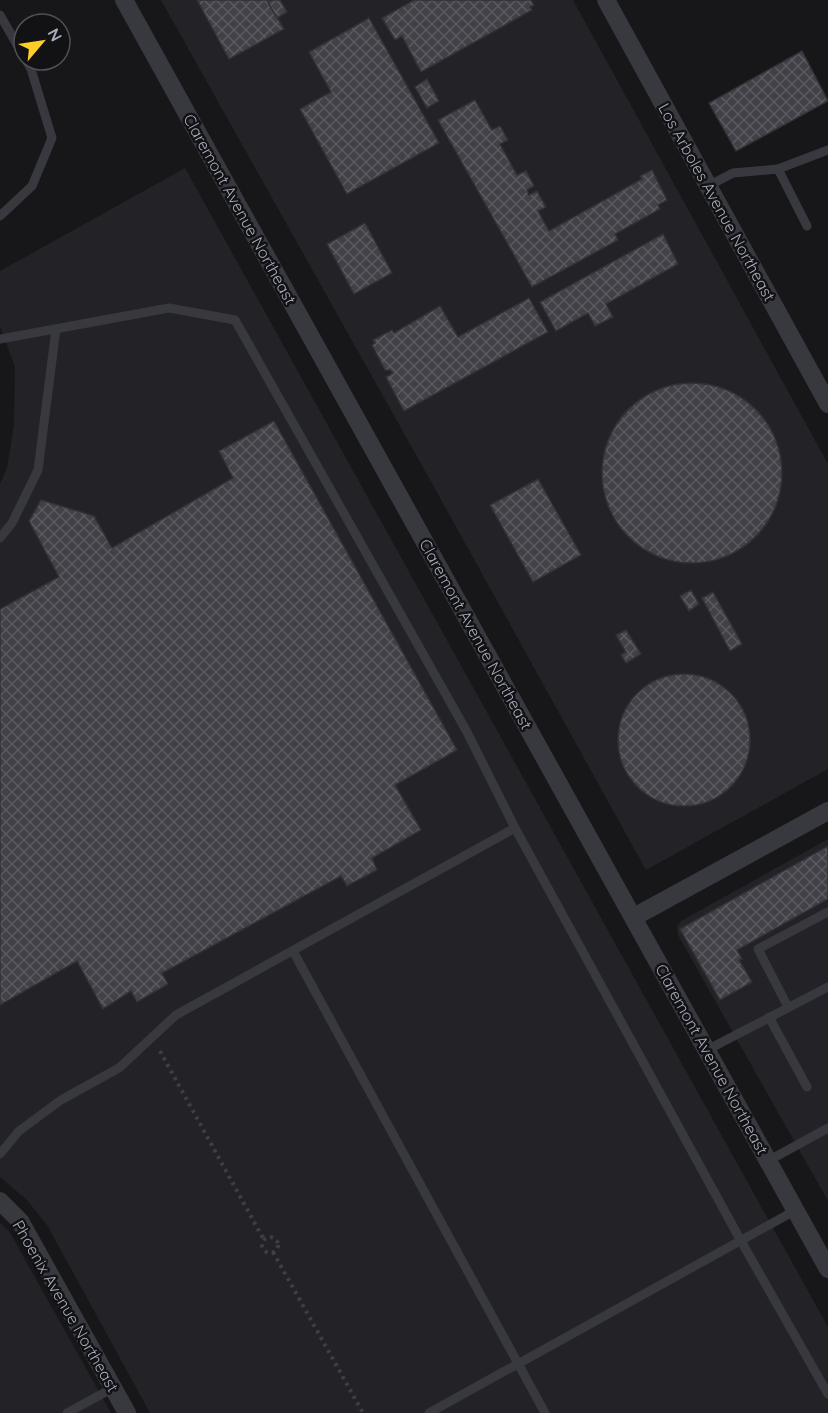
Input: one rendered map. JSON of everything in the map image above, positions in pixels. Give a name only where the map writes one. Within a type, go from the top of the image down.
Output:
[{"type":"street","name":"Claremont Avenue Northeast","points":[[124,0],[828,1269]]},
{"type":"street","name":"Los Arboles Avenue Northeast","points":[[606,0],[828,404]]},
{"type":"street","points":[[634,917],[828,811]]},
{"type":"street","name":"Phoenix Avenue Northeast","points":[[2,1208],[20,1221],[127,1413]]},
{"type":"lane","points":[[0,15],[12,36]]},
{"type":"lane","points":[[0,216],[32,186],[52,138],[32,72]]},
{"type":"lane","points":[[708,186],[733,173],[778,168],[828,150]]},
{"type":"lane","points":[[778,168],[807,226]]},
{"type":"lane","points":[[0,339],[169,308],[236,320],[461,722],[515,828],[741,1241],[828,1394]]},
{"type":"lane","points":[[0,538],[12,523],[38,470],[56,328]]},
{"type":"lane","points":[[0,1154],[20,1131],[61,1100],[119,1068],[176,1015],[515,828]]},
{"type":"lane","points":[[788,1007],[758,949],[828,912]]},
{"type":"lane","points":[[293,951],[545,1413]]},
{"type":"lane","points":[[707,1050],[828,987]]},
{"type":"lane","points":[[769,1017],[807,1087]]},
{"type":"lane","points":[[768,1161],[828,1128]]},
{"type":"lane","points":[[429,1413],[796,1210]]},
{"type":"lane","points":[[66,1413],[113,1388]]},
{"type":"path","points":[[157,1046],[264,1240],[263,1250],[268,1253],[273,1252],[278,1247],[276,1240],[269,1238],[264,1240]]},
{"type":"path","points":[[273,1252],[363,1413]]},
{"type":"shaded area","points":[[161,0],[573,0],[828,464],[828,769],[646,870]]},
{"type":"shaded area","points":[[185,168],[828,1327],[828,1413],[150,1413],[47,1225],[27,1200],[0,1177],[0,484],[7,468],[14,425],[15,367],[0,326],[0,271]]},
{"type":"shaded area","points":[[828,839],[828,1201],[678,935],[677,926],[681,921]]},
{"type":"shaded area","points":[[0,1223],[9,1231],[111,1413],[0,1413]]},
{"type":"building","points":[[197,0],[272,0],[268,2],[284,29],[229,59]]},
{"type":"building","points":[[280,0],[287,12],[277,18],[268,2]]},
{"type":"building","points":[[414,0],[531,0],[534,5],[530,7],[532,10],[421,72],[402,36],[395,40],[382,18]]},
{"type":"building","points":[[369,18],[439,143],[347,194],[300,109],[331,92],[309,52]]},
{"type":"building","points":[[802,51],[828,101],[736,151],[709,103]]},
{"type":"building","points":[[427,79],[439,101],[427,108],[415,87]]},
{"type":"building","points":[[475,100],[492,130],[500,126],[508,140],[500,144],[517,175],[526,171],[534,186],[527,190],[529,195],[537,191],[546,207],[538,211],[549,231],[642,179],[640,176],[652,170],[667,200],[658,205],[660,209],[615,234],[618,240],[532,287],[438,120]]},
{"type":"building","points":[[365,223],[392,273],[354,294],[327,244]]},
{"type":"building","points":[[663,234],[678,264],[606,304],[613,317],[595,326],[588,313],[556,331],[540,302]]},
{"type":"building","points":[[529,298],[548,332],[404,411],[386,377],[393,373],[385,370],[372,345],[375,343],[373,340],[392,330],[394,333],[440,306],[458,337]]},
{"type":"building","points":[[692,383],[726,390],[742,398],[756,409],[767,423],[775,439],[782,473],[775,507],[767,523],[756,537],[742,548],[726,556],[692,563],[658,556],[642,548],[628,537],[617,523],[609,507],[602,473],[609,439],[617,423],[628,409],[642,398],[658,390]]},
{"type":"building","points":[[274,421],[457,750],[395,785],[421,830],[372,858],[377,870],[347,886],[341,876],[162,973],[168,984],[137,1002],[131,991],[103,1009],[77,961],[0,1005],[0,609],[59,577],[29,521],[41,500],[94,516],[112,548],[233,478],[219,451]]},
{"type":"building","points":[[538,479],[581,555],[533,582],[490,505]]},
{"type":"building","points":[[691,590],[699,604],[689,611],[680,596]]},
{"type":"building","points":[[713,592],[742,644],[730,651],[702,598]]},
{"type":"building","points":[[626,630],[641,654],[626,663],[621,655],[626,652],[616,635]]},
{"type":"building","points":[[684,674],[709,679],[731,693],[745,715],[750,740],[745,765],[731,787],[709,801],[684,806],[659,801],[637,787],[623,765],[618,740],[623,715],[637,693],[659,679]]},
{"type":"building","points":[[828,846],[828,899],[737,950],[742,959],[739,960],[752,982],[720,1000],[680,929]]}]
